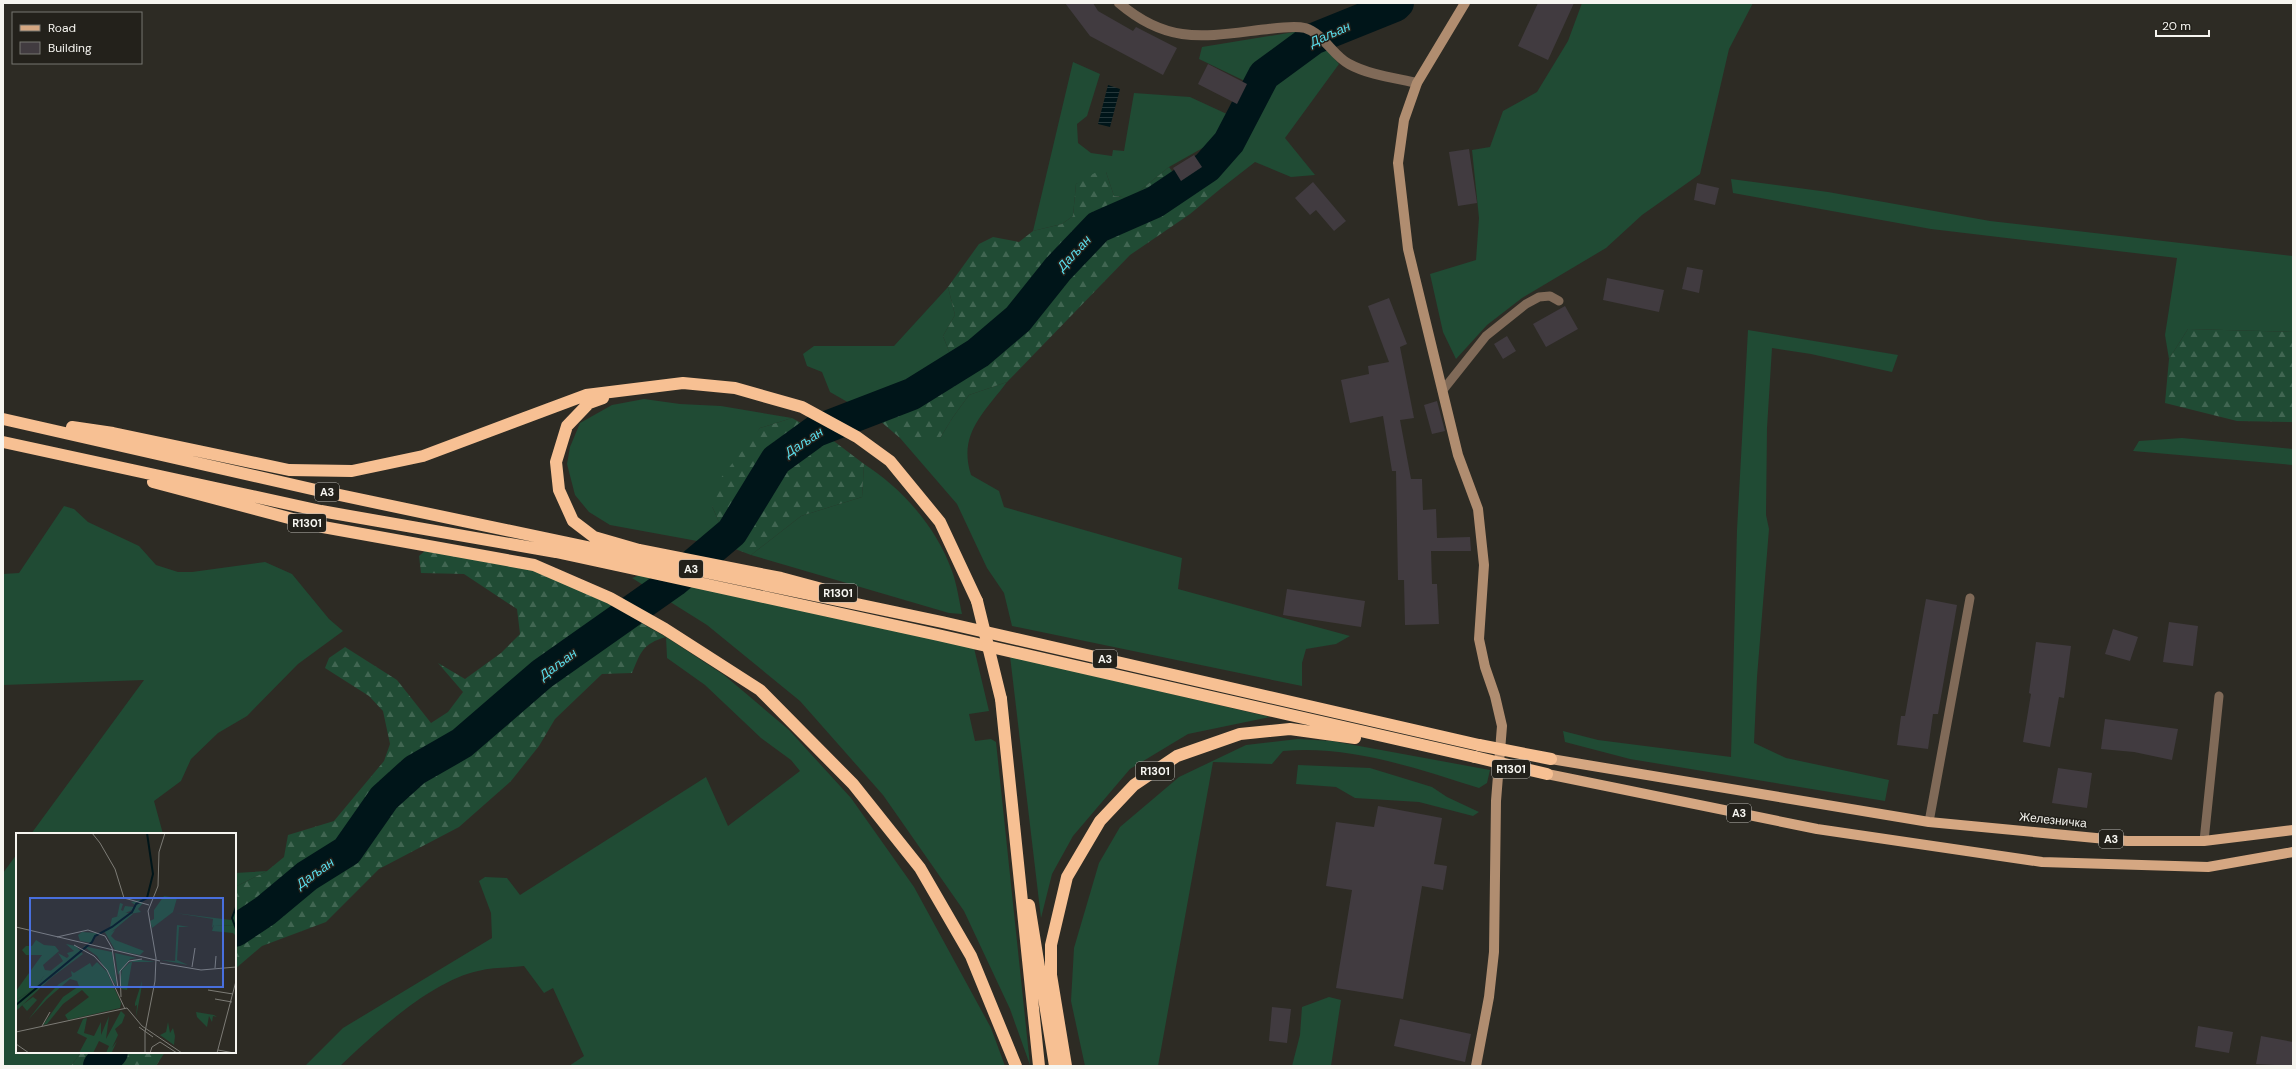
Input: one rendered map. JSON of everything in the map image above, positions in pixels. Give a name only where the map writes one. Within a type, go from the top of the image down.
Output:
[{"type":"highway","points":[[3,418],[113,433],[289,470],[352,471],[423,456],[586,395],[639,387],[683,383],[735,388],[802,407],[857,437],[890,461],[940,522],[977,601],[1001,699],[1016,828],[1025,941],[1039,1066]]},
{"type":"highway","points":[[639,387],[589,403],[567,426],[556,462],[559,490],[573,521],[594,537],[652,563],[730,578]]},
{"type":"highway","name":"A3","points":[[3,418],[316,490],[652,563],[942,622],[1478,745],[1551,759]]},
{"type":"highway","name":"A3","points":[[3,442],[321,510],[556,552],[652,563]]},
{"type":"highway","name":"R1301","points":[[3,442],[323,527],[534,564],[610,598],[665,629],[760,690],[853,784],[920,868],[971,956],[1016,1066]]},
{"type":"highway","name":"A3","points":[[730,578],[938,634],[1475,760],[1547,774]]},
{"type":"highway","name":"R1301","points":[[1066,1066],[1051,975],[1052,945],[1067,877],[1100,821],[1134,785],[1177,756],[1240,734],[1290,729],[1342,735],[1475,760]]},
{"type":"highway","points":[[1016,828],[1055,1066]]},
{"type":"main road","name":"A3","points":[[1551,759],[1929,822]]},
{"type":"main road","name":"A3","points":[[1547,774],[1817,829],[2042,862],[2200,867],[2293,852]]},
{"type":"main road","name":"Железничка","points":[[1929,822],[2127,840],[2204,841],[2293,830]]},
{"type":"street","points":[[1120,3],[1133,15],[1163,30],[1188,36],[1305,28],[1317,35],[1337,56],[1350,64],[1366,70],[1416,83]]},
{"type":"street","points":[[1465,3],[1416,83],[1404,120],[1398,163],[1408,249],[1458,454],[1478,509],[1484,565],[1479,640],[1485,668],[1495,696],[1502,726],[1496,801],[1494,952],[1489,998],[1476,1066]]},
{"type":"lane","points":[[1443,390],[1486,336],[1526,304],[1539,297],[1550,296],[1559,301]]},
{"type":"lane","points":[[1929,822],[1970,598]]},
{"type":"lane","points":[[2204,841],[2220,696]]},
{"type":"green space","points":[[1582,3],[1753,3],[1729,49],[1700,174],[1642,215],[1606,248],[1522,298],[1487,325],[1456,359],[1443,332],[1430,274],[1476,260],[1479,218],[1472,150],[1490,147],[1503,111],[1537,92],[1568,41]]},
{"type":"green space","points":[[1294,32],[1302,34],[1320,43],[1339,64],[1285,138],[1315,175],[1291,177],[1255,162],[1219,190],[1184,190],[1206,175],[1226,156],[1215,141],[1169,167],[1131,198],[1114,196],[1106,172],[1076,184],[1073,216],[1062,224],[1033,231],[1073,62],[1100,74],[1087,116],[1077,124],[1078,143],[1091,153],[1112,156],[1113,150],[1124,151],[1134,93],[1190,97],[1229,115],[1235,115],[1251,84],[1199,59],[1202,47]]},
{"type":"green space","points":[[1169,167],[1185,190],[1219,190],[1190,214],[1130,255],[1007,382],[969,395],[940,438],[900,438],[879,420],[874,402],[910,385],[950,354],[943,336],[955,315],[948,287],[979,244],[993,237],[1019,242],[1033,231],[1062,224],[1073,216],[1076,184],[1098,171],[1106,172],[1114,196],[1131,198]]},
{"type":"green space","points":[[1731,179],[1828,192],[1990,221],[2293,256],[2293,332],[2188,329],[2169,359],[2165,335],[2177,258],[1931,229],[1733,193]]},
{"type":"green space","points":[[948,287],[955,315],[943,336],[950,354],[910,385],[874,402],[879,420],[830,392],[822,372],[807,366],[803,354],[814,346],[894,346]]},
{"type":"green space","points":[[2188,329],[2293,332],[2293,422],[2237,421],[2165,403],[2169,359]]},
{"type":"green space","points":[[1748,330],[1898,355],[1892,372],[1811,354],[1772,348],[1767,428],[1766,515],[1769,529],[1757,677],[1754,743],[1786,758],[1889,780],[1885,801],[1630,759],[1565,742],[1563,731],[1598,740],[1731,757],[1737,530]]},
{"type":"green space","points":[[1007,382],[975,425],[970,436],[968,448],[968,461],[971,475],[999,491],[1004,507],[1182,558],[1178,589],[1350,636],[1336,644],[1306,649],[1302,663],[1302,686],[1012,626],[1004,593],[987,568],[957,504],[900,438],[940,438],[969,395]]},
{"type":"green space","points":[[644,399],[680,404],[721,406],[792,418],[760,428],[712,506],[730,547],[610,525],[589,512],[575,495],[567,464],[570,447],[580,423],[612,405]]},
{"type":"green space","points":[[792,418],[835,442],[864,464],[862,497],[801,516],[751,555],[730,547],[712,506],[713,488],[760,428]]},
{"type":"green space","points":[[2182,438],[2293,449],[2293,465],[2133,451],[2139,441]]},
{"type":"green space","points":[[864,464],[905,497],[928,525],[952,571],[957,587],[962,614],[949,613],[751,555],[801,516],[862,497]]},
{"type":"green space","points":[[64,506],[74,509],[88,522],[139,546],[156,565],[178,572],[192,572],[265,562],[292,574],[329,619],[343,631],[298,664],[247,716],[218,733],[191,759],[181,781],[154,801],[163,833],[32,833],[144,680],[3,685],[3,574],[19,573]]},
{"type":"green space","points":[[427,549],[532,570],[593,595],[666,637],[652,643],[643,650],[632,673],[602,674],[555,719],[539,746],[511,781],[459,827],[379,869],[326,922],[262,946],[236,968],[236,886],[267,871],[284,857],[288,835],[334,821],[384,761],[390,744],[383,711],[369,696],[325,668],[329,658],[345,647],[397,680],[431,723],[448,712],[463,692],[438,663],[465,679],[501,653],[520,634],[517,609],[464,574],[421,573],[419,556]]},
{"type":"green space","points":[[643,574],[974,648],[989,711],[969,714],[975,741],[991,739],[996,742],[1030,1065],[1010,1009],[964,911],[883,795],[800,701],[707,625],[632,578]]},
{"type":"green space","points":[[666,637],[724,675],[789,730],[851,798],[914,887],[991,1028],[1005,1066],[569,1066],[584,1056],[553,988],[544,993],[524,966],[495,968],[478,971],[460,977],[441,986],[404,1010],[369,1039],[340,1066],[305,1066],[343,1028],[492,938],[491,913],[479,881],[485,877],[507,878],[520,895],[706,777],[728,826],[800,771],[791,760],[761,738],[705,685],[667,658]]},
{"type":"green space","points":[[1010,656],[1270,717],[1188,734],[1130,769],[1073,836],[1052,874],[1041,918]]},
{"type":"green space","points":[[1298,739],[1332,741],[1490,770],[1487,783],[1479,788],[1407,766],[1333,751],[1283,751],[1272,764],[1213,762],[1158,1066],[1085,1066],[1071,1001],[1074,948],[1099,863],[1120,827],[1179,777],[1246,745]]},
{"type":"green space","points":[[1298,765],[1370,768],[1432,787],[1447,797],[1479,812],[1473,816],[1419,802],[1355,798],[1336,787],[1296,784]]},
{"type":"green space","points":[[16,855],[16,1053],[80,1053],[71,1066],[3,1066],[3,873]]},
{"type":"green space","points":[[267,871],[236,886],[236,873]]},
{"type":"green space","points":[[1329,997],[1341,1000],[1331,1066],[1292,1066],[1300,1035],[1302,1007]]},
{"type":"green space","points":[[80,1053],[164,1053],[156,1066],[71,1066]]},
{"type":"shaded area","points":[[1108,85],[1120,89],[1110,127],[1098,124]]},
{"type":"building","points":[[1065,3],[1093,3],[1098,11],[1133,31],[1136,27],[1177,48],[1163,75],[1090,36]]},
{"type":"building","points":[[1538,3],[1574,3],[1548,60],[1518,46]]},
{"type":"building","points":[[1208,64],[1247,84],[1237,104],[1198,84]]},
{"type":"building","points":[[1469,149],[1477,203],[1458,206],[1449,152]]},
{"type":"building","points":[[1194,155],[1202,167],[1181,181],[1173,168]]},
{"type":"building","points":[[1313,182],[1346,221],[1334,231],[1316,210],[1310,215],[1295,198]]},
{"type":"building","points":[[1697,183],[1719,188],[1715,205],[1694,200]]},
{"type":"building","points":[[1687,267],[1703,270],[1699,293],[1682,289]]},
{"type":"building","points":[[1607,278],[1664,290],[1659,312],[1603,300]]},
{"type":"building","points":[[1389,298],[1407,344],[1400,347],[1414,418],[1400,420],[1411,479],[1422,479],[1423,510],[1436,509],[1437,538],[1470,537],[1471,551],[1431,551],[1432,584],[1437,584],[1439,624],[1405,625],[1404,580],[1398,580],[1396,471],[1392,471],[1383,416],[1350,423],[1341,380],[1369,374],[1368,366],[1389,362],[1368,306]]},
{"type":"building","points":[[1565,306],[1578,329],[1546,347],[1533,324]]},
{"type":"building","points":[[1507,336],[1516,351],[1503,359],[1494,344]]},
{"type":"building","points":[[1437,401],[1445,431],[1432,434],[1424,405]]},
{"type":"building","points":[[1287,589],[1365,601],[1361,627],[1283,615]]},
{"type":"building","points":[[1926,599],[1957,605],[1938,714],[1933,714],[1928,749],[1897,745],[1901,716],[1905,716]]},
{"type":"building","points":[[2169,622],[2198,626],[2193,666],[2163,662]]},
{"type":"building","points":[[2113,629],[2138,637],[2130,661],[2105,654]]},
{"type":"building","points":[[2036,642],[2071,646],[2064,698],[2059,697],[2050,747],[2023,742],[2031,694],[2029,693]]},
{"type":"building","points":[[2105,719],[2178,729],[2172,760],[2134,752],[2101,749]]},
{"type":"building","points":[[2058,768],[2092,773],[2087,808],[2052,803]]},
{"type":"building","points":[[1378,806],[1442,818],[1434,864],[1447,866],[1443,890],[1422,886],[1403,999],[1336,988],[1352,890],[1326,886],[1336,822],[1374,827]]},
{"type":"building","points":[[1272,1007],[1291,1009],[1287,1043],[1269,1041]]},
{"type":"building","points":[[1400,1019],[1471,1034],[1465,1062],[1394,1046]]},
{"type":"building","points":[[2198,1026],[2233,1032],[2229,1053],[2195,1047]]},
{"type":"building","points":[[2261,1036],[2293,1042],[2293,1066],[2256,1064]]},
{"type":"waterway","name":"Даљан","points":[[236,930],[265,911],[307,876],[347,851],[384,798],[415,770],[462,743],[542,674],[674,581],[732,532],[776,460],[816,431],[912,394],[978,353],[1018,319],[1058,269],[1098,227],[1155,202],[1207,167],[1229,142],[1264,75],[1313,39],[1395,6],[1398,3]]},
{"type":"waterway","name":"Даљан","points":[[99,1066],[111,1053]]}]
